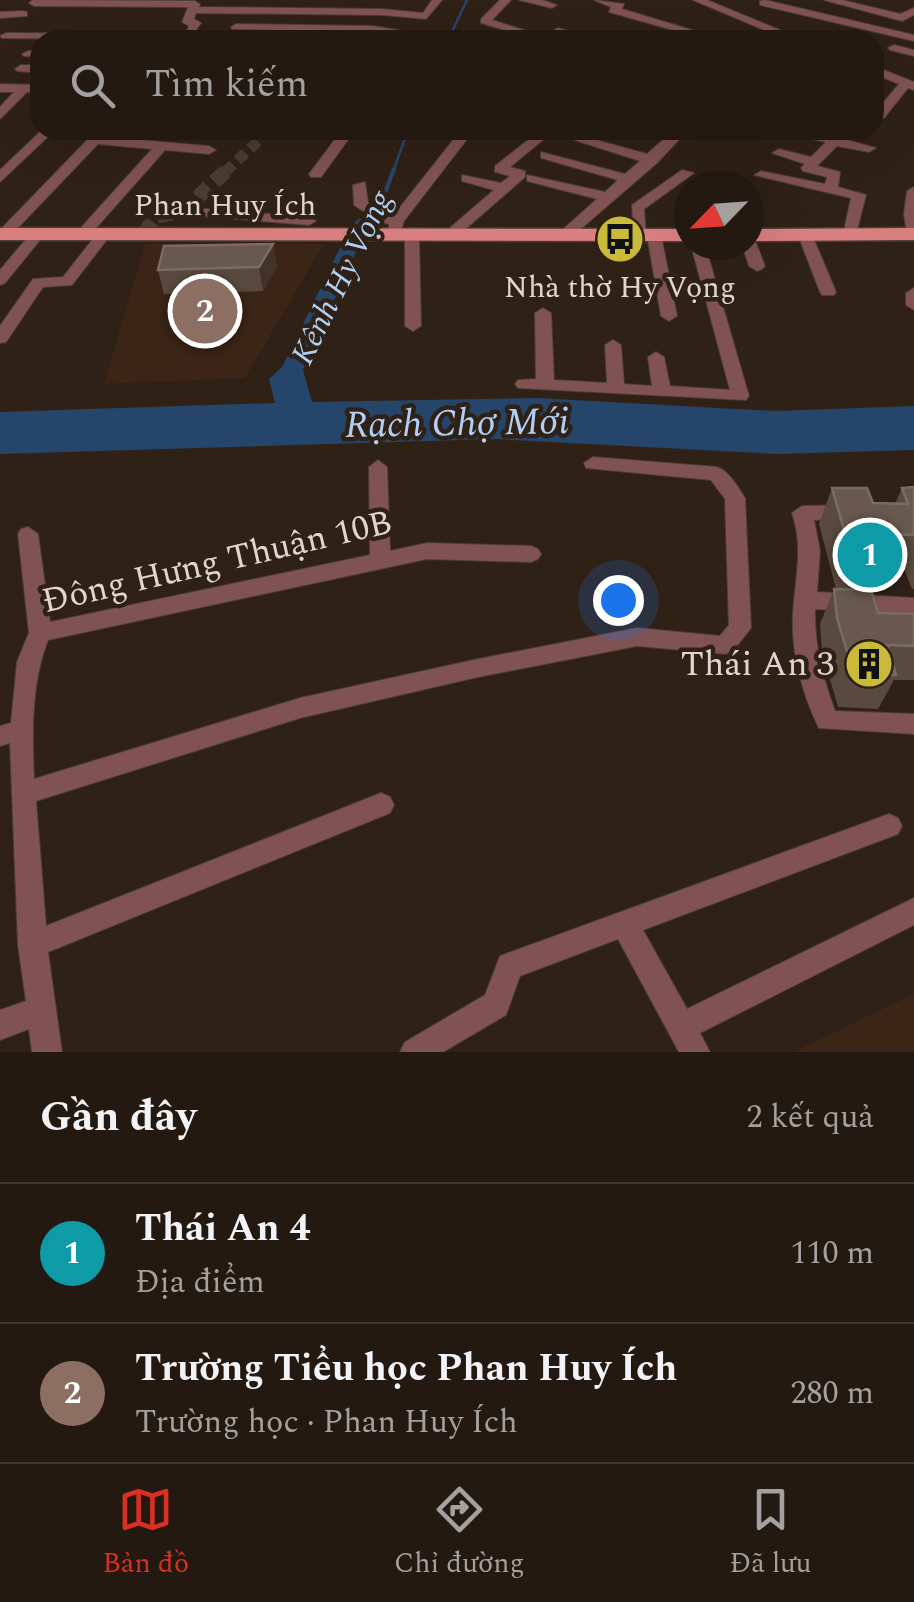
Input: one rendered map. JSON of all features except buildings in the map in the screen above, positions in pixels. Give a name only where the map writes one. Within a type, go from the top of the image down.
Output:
[{"type":"main road","name":"Phan Huy Ích","points":[[2,234],[674,235]]},
{"type":"main road","points":[[764,235],[914,234]]},
{"type":"street","points":[[372,28],[391,0]]},
{"type":"street","points":[[153,30],[246,5],[426,16],[438,0]]},
{"type":"street","points":[[506,0],[484,21],[514,30]]},
{"type":"street","points":[[524,0],[552,5]]},
{"type":"street","points":[[599,0],[620,6],[613,10],[638,12],[685,30]]},
{"type":"street","points":[[698,0],[772,30]]},
{"type":"street","points":[[833,0],[902,18],[914,10]]},
{"type":"street","points":[[875,12],[893,0]]},
{"type":"street","points":[[719,30],[766,1],[876,30]]},
{"type":"street","points":[[0,15],[29,7],[155,2],[207,30]]},
{"type":"street","points":[[235,30],[246,5]]},
{"type":"street","points":[[29,7],[190,18]]},
{"type":"street","points":[[3,40],[29,7]]},
{"type":"street","points":[[604,21],[636,30]]},
{"type":"street","points":[[857,30],[861,27]]},
{"type":"street","points":[[303,30],[385,30]]},
{"type":"street","points":[[886,32],[914,38]]},
{"type":"street","points":[[3,40],[30,39]]},
{"type":"street","points":[[894,48],[914,53]]},
{"type":"street","points":[[21,69],[30,69]]},
{"type":"street","points":[[884,78],[910,84]]},
{"type":"street","points":[[884,111],[910,84]]},
{"type":"street","points":[[0,88],[30,89]]},
{"type":"street","points":[[0,115],[24,88]]},
{"type":"street","points":[[0,178],[39,140]]},
{"type":"street","points":[[2,234],[95,140]]},
{"type":"street","points":[[128,140],[209,150]]},
{"type":"street","points":[[316,174],[342,140]]},
{"type":"street","points":[[397,232],[461,140]]},
{"type":"street","points":[[449,236],[520,174],[500,169],[536,140]]},
{"type":"street","points":[[582,140],[652,160]]},
{"type":"street","points":[[564,236],[672,140]]},
{"type":"street","points":[[830,189],[835,175],[808,168],[834,140]]},
{"type":"street","points":[[846,140],[869,148]]},
{"type":"street","points":[[83,234],[162,146]]},
{"type":"street","points":[[779,153],[814,162]]},
{"type":"street","points":[[546,156],[629,179]]},
{"type":"street","points":[[764,175],[858,195],[850,235]]},
{"type":"street","points":[[467,178],[503,188]]},
{"type":"street","points":[[532,178],[608,197]]},
{"type":"street","points":[[669,316],[637,208],[674,182]]},
{"type":"street","points":[[360,184],[360,205],[397,232],[413,326]]},
{"type":"street","points":[[914,191],[914,234]]},
{"type":"street","points":[[183,210],[309,221]]},
{"type":"street","points":[[0,338],[38,282],[67,282],[105,234]]},
{"type":"street","points":[[0,280],[37,235]]},
{"type":"street","points":[[805,235],[828,292]]},
{"type":"street","points":[[524,384],[740,396],[702,260]]},
{"type":"street","points":[[756,260],[758,266]]},
{"type":"street","points":[[914,293],[914,305]]},
{"type":"street","points":[[543,313],[545,384]]},
{"type":"street","points":[[613,345],[616,388]]},
{"type":"street","points":[[656,357],[662,391]]},
{"type":"street","points":[[24,793],[300,708],[478,668],[638,637],[726,645],[740,628],[736,498],[717,474],[593,463]]},
{"type":"street","points":[[378,467],[380,560]]},
{"type":"street","points":[[874,512],[802,513],[811,544],[804,615],[810,675],[827,722],[914,724]]},
{"type":"street","points":[[28,534],[40,634]]},
{"type":"street","name":"Đông Hưng Thuận 10B","points":[[47,1052],[32,945],[24,793],[11,733],[31,644],[40,634],[427,551],[531,554]]},
{"type":"street","points":[[807,600],[914,606]]},
{"type":"street","points":[[32,945],[381,805]]},
{"type":"street","points":[[431,1048],[496,1005],[510,966],[889,826]]},
{"type":"street","points":[[624,923],[688,1040],[914,912]]},
{"type":"street","points":[[0,1025],[40,1010]]},
{"type":"shaded area","points":[[145,244],[324,244],[245,378],[104,384]]},
{"type":"shaded area","points":[[914,993],[914,1052],[794,1052],[911,995]]},
{"type":"water","name":"Rạch Chợ Mới","points":[[360,218],[368,225],[303,370],[312,402],[538,398],[775,411],[914,406],[914,450],[778,454],[494,439],[0,454],[0,412],[275,403],[269,379],[282,367],[351,225]]},
{"type":"waterway","name":"Kênh Hy Vọng","points":[[453,30],[467,0]]},
{"type":"waterway","name":"Kênh Hy Vọng","points":[[393,172],[404,140]]},
{"type":"waterway","name":"Kênh Hy Vọng","points":[[365,221],[383,198],[394,169]]},
{"type":"tunnel","points":[[225,172],[259,140]]},
{"type":"tunnel","points":[[144,234],[156,216],[183,211],[228,169]]},
{"type":"place","name":"Nhà thờ Hy Vọng","points":[[620,239]]},
{"type":"place","name":"Trường Tiểu học Phan Huy Ích","points":[[205,311]]},
{"type":"place","name":"Thái An 4","points":[[870,555]]},
{"type":"place","name":"Thái An 3","points":[[869,664]]}]
